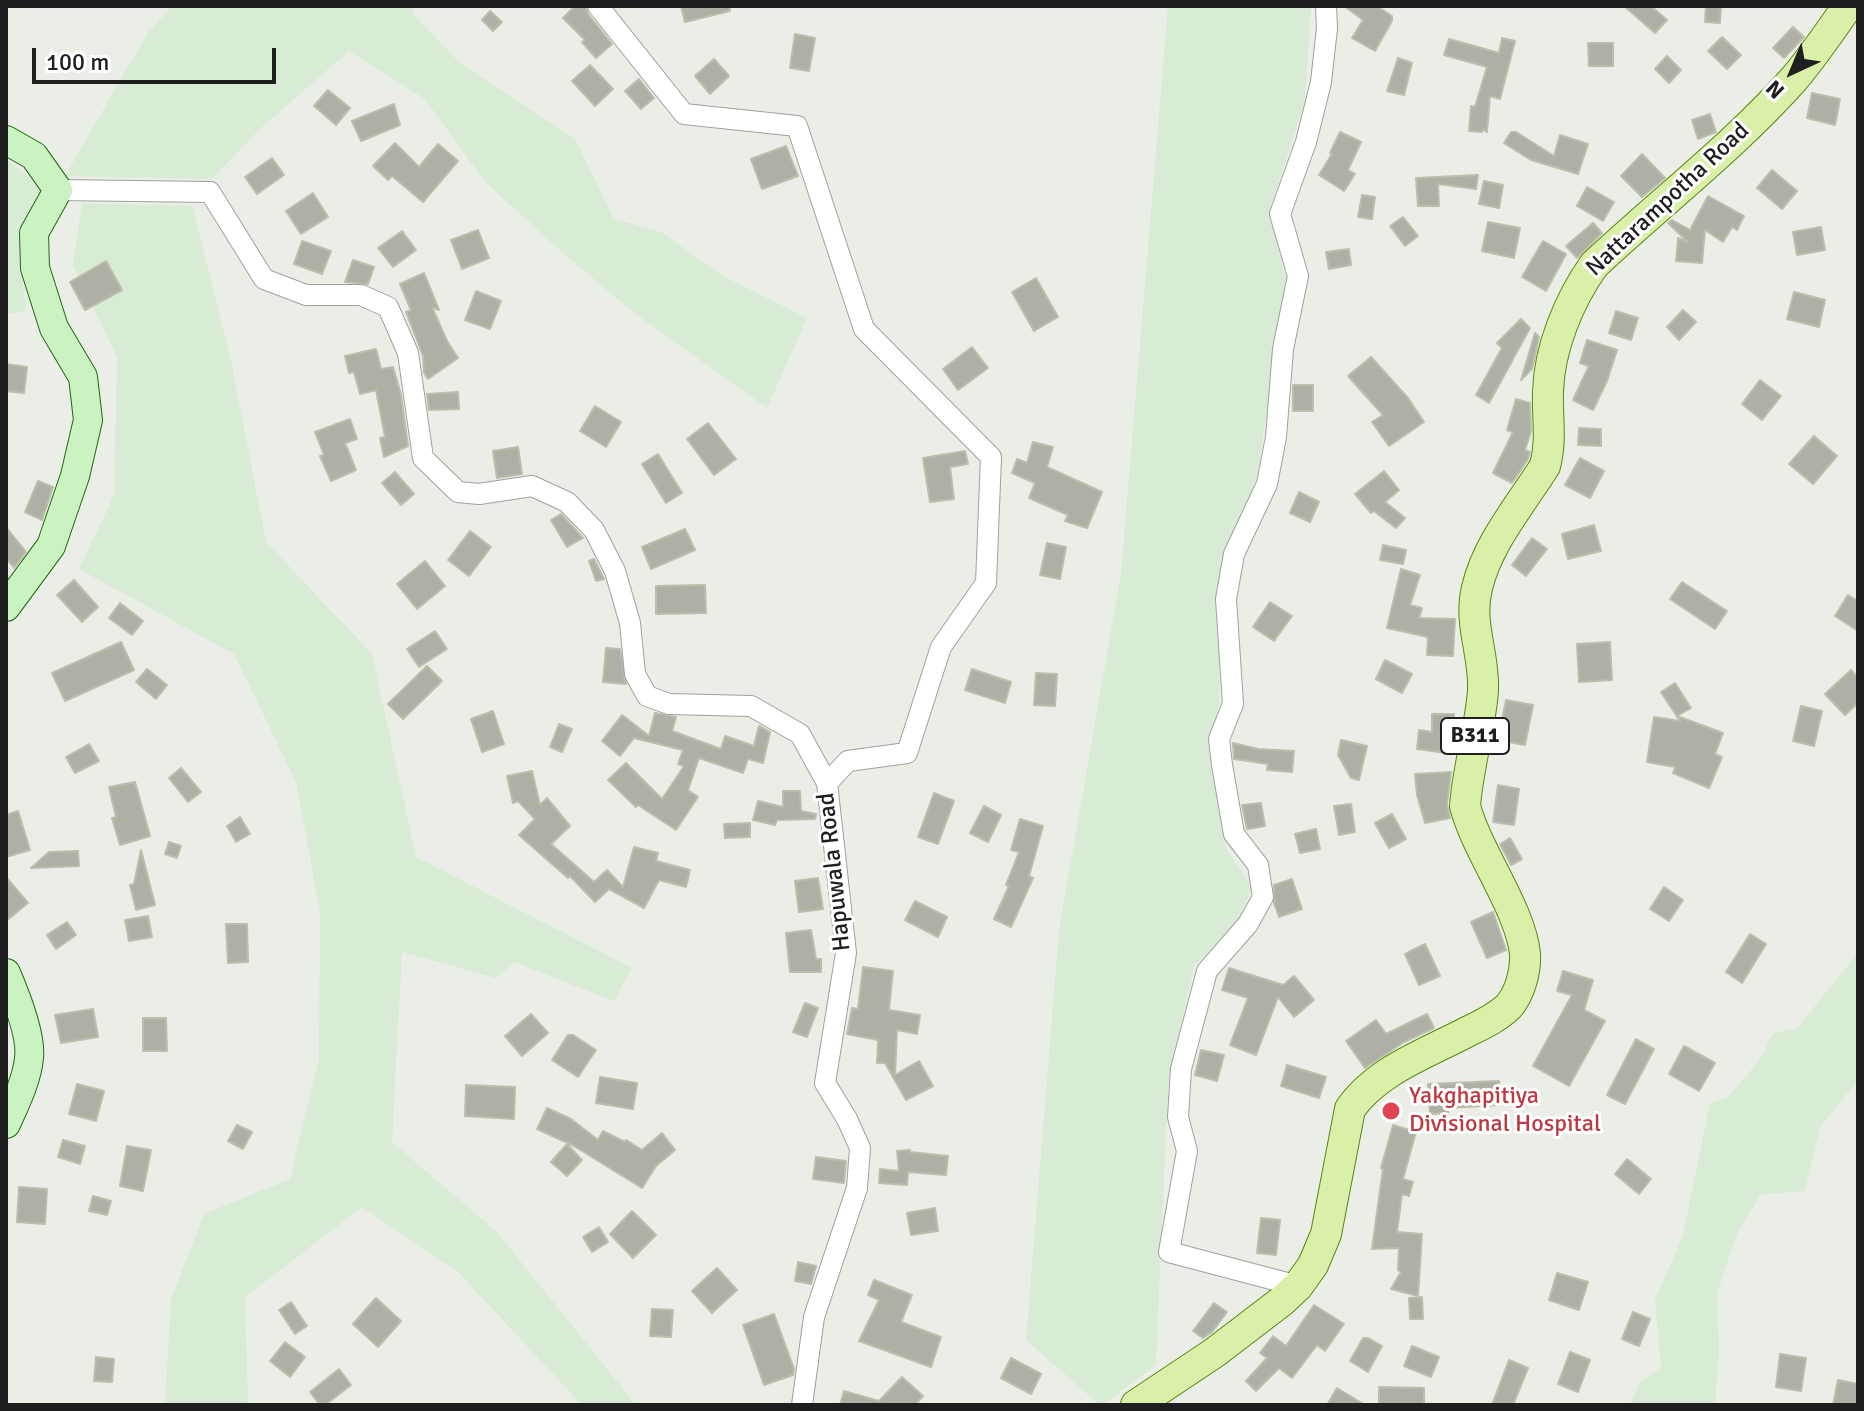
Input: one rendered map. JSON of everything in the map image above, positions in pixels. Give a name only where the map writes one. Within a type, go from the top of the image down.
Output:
[{"type":"main road","name":"Nattarampotha Road","points":[[1136,1405],[1214,1353],[1298,1286],[1313,1265],[1326,1234],[1350,1109],[1361,1094],[1402,1066],[1493,1019],[1510,1005],[1522,980],[1525,953],[1515,920],[1465,806],[1483,691],[1473,608],[1487,558],[1545,466],[1550,449],[1548,391],[1552,360],[1569,309],[1594,265],[1691,180],[1775,99],[1813,56],[1848,6]]},
{"type":"street","points":[[598,6],[684,114],[797,126],[864,329],[991,457],[986,583],[941,647],[907,753],[848,761],[827,783]]},
{"type":"street","points":[[1298,1286],[1169,1252],[1187,1151],[1178,1117],[1181,1069],[1207,971],[1248,924],[1263,897],[1258,865],[1234,834],[1222,765],[1219,739],[1233,704],[1226,599],[1234,554],[1267,484],[1276,437],[1283,349],[1298,276],[1280,214],[1306,142],[1321,82],[1327,28],[1326,6]]},
{"type":"street","points":[[6,140],[34,156],[58,190],[34,233],[35,268],[54,328],[83,377],[88,420],[75,476],[51,546],[6,607]]},
{"type":"street","name":"Hapuwala Road","points":[[58,190],[210,192],[264,279],[306,295],[361,295],[388,307],[408,353],[423,458],[458,492],[479,494],[532,486],[567,502],[594,530],[615,571],[630,623],[635,674],[647,696],[669,704],[751,706],[800,734],[827,783],[846,953],[825,1083],[860,1148],[857,1188],[814,1317],[802,1405]]},
{"type":"street","points":[[6,973],[19,1003],[30,1057],[6,1124]]},
{"type":"green space","points":[[172,6],[413,6],[412,13],[459,62],[575,139],[614,219],[661,232],[723,276],[807,318],[767,408],[633,312],[562,252],[485,182],[425,99],[349,51],[261,128],[212,179],[65,176],[147,34]]},
{"type":"green space","points":[[1168,6],[1311,6],[1305,101],[1269,212],[1286,280],[1257,477],[1220,576],[1219,700],[1213,777],[1226,848],[1252,887],[1239,919],[1194,966],[1168,1085],[1156,1365],[1100,1405],[1026,1340],[1059,930],[1121,573]]},
{"type":"green space","points":[[6,159],[41,187],[19,245],[26,311],[6,314]]},
{"type":"green space","points":[[82,203],[192,206],[231,360],[266,542],[372,654],[416,857],[632,968],[614,1001],[514,962],[496,978],[402,952],[392,1142],[497,1232],[636,1405],[582,1405],[458,1272],[362,1207],[245,1297],[248,1405],[165,1405],[171,1299],[204,1214],[290,1179],[319,1059],[320,911],[296,782],[234,654],[79,569],[114,495],[117,357],[73,265]]},
{"type":"green space","points":[[1858,953],[1858,1080],[1820,1127],[1805,1191],[1761,1194],[1736,1236],[1717,1294],[1719,1350],[1715,1405],[1630,1405],[1639,1383],[1661,1367],[1655,1300],[1683,1235],[1710,1103],[1728,1097],[1759,1061],[1773,1034],[1797,1028]]},
{"type":"building","points":[[575,6],[585,6],[612,44],[596,58],[582,42],[585,40],[563,18]]},
{"type":"building","points":[[681,6],[729,6],[730,11],[685,22]]},
{"type":"building","points":[[1344,6],[1377,6],[1392,16],[1375,51],[1352,38],[1363,20]]},
{"type":"building","points":[[1624,6],[1651,6],[1667,20],[1655,33]]},
{"type":"building","points":[[1706,6],[1721,6],[1720,23],[1705,22]]},
{"type":"building","points":[[490,11],[502,22],[493,31],[482,20]]},
{"type":"building","points":[[1793,27],[1804,37],[1784,58],[1773,48]]},
{"type":"building","points":[[795,34],[815,38],[809,71],[790,68]]},
{"type":"building","points":[[1722,37],[1741,55],[1727,69],[1708,51]]},
{"type":"building","points":[[1502,38],[1515,41],[1500,99],[1490,96],[1487,132],[1483,129],[1482,132],[1469,131],[1471,106],[1475,107],[1487,67],[1444,55],[1449,39],[1499,53]]},
{"type":"building","points":[[1588,43],[1613,43],[1613,66],[1589,66]]},
{"type":"building","points":[[1667,56],[1681,70],[1669,83],[1655,69]]},
{"type":"building","points":[[1398,58],[1412,63],[1404,95],[1387,91]]},
{"type":"building","points":[[714,59],[729,76],[710,94],[695,76]]},
{"type":"building","points":[[590,65],[613,89],[595,106],[572,81]]},
{"type":"building","points":[[639,79],[654,98],[641,109],[625,91]]},
{"type":"building","points":[[328,90],[350,108],[336,125],[314,106]]},
{"type":"building","points":[[1812,93],[1840,99],[1835,125],[1807,118]]},
{"type":"building","points":[[394,104],[400,125],[361,141],[352,121]]},
{"type":"building","points":[[1710,114],[1716,132],[1698,139],[1692,120]]},
{"type":"building","points":[[1340,132],[1361,142],[1348,170],[1355,174],[1344,191],[1319,175],[1332,154]]},
{"type":"building","points":[[1511,132],[1516,132],[1554,156],[1560,135],[1588,144],[1578,174],[1531,160],[1504,143]]},
{"type":"building","points":[[395,143],[419,167],[438,144],[458,161],[423,202],[392,176],[388,180],[373,166]]},
{"type":"building","points":[[786,146],[798,176],[762,189],[751,159]]},
{"type":"building","points":[[1642,154],[1665,178],[1642,197],[1621,176]]},
{"type":"building","points":[[272,158],[284,175],[257,194],[245,177]]},
{"type":"building","points":[[1772,170],[1797,191],[1782,209],[1757,188]]},
{"type":"building","points":[[1478,175],[1476,189],[1438,184],[1439,206],[1418,206],[1416,178]]},
{"type":"building","points":[[1484,181],[1503,185],[1499,208],[1479,204]]},
{"type":"building","points":[[1587,187],[1614,202],[1603,221],[1577,206]]},
{"type":"building","points":[[313,193],[328,217],[301,234],[286,211]]},
{"type":"building","points":[[1362,195],[1375,197],[1372,219],[1358,217]]},
{"type":"building","points":[[1708,196],[1744,216],[1737,230],[1732,227],[1723,242],[1705,230],[1702,263],[1676,261],[1678,238],[1688,242],[1668,223],[1672,220],[1690,230]]},
{"type":"building","points":[[1403,217],[1418,236],[1405,246],[1390,226]]},
{"type":"building","points":[[1488,222],[1520,228],[1514,258],[1482,251]]},
{"type":"building","points":[[1593,223],[1602,233],[1577,258],[1566,246]]},
{"type":"building","points":[[1821,227],[1825,250],[1797,255],[1793,232]]},
{"type":"building","points":[[478,230],[489,258],[462,269],[451,240]]},
{"type":"building","points":[[402,231],[416,250],[393,267],[378,248]]},
{"type":"building","points":[[302,241],[331,251],[322,274],[294,264]]},
{"type":"building","points":[[1543,241],[1566,254],[1546,291],[1522,277]]},
{"type":"building","points":[[1349,249],[1351,265],[1329,269],[1326,252]]},
{"type":"building","points":[[353,260],[374,267],[368,284],[345,282]]},
{"type":"building","points":[[106,261],[122,290],[85,310],[70,282]]},
{"type":"building","points":[[424,273],[439,310],[432,307],[458,358],[428,379],[424,373],[423,356],[406,312],[411,310],[400,284]]},
{"type":"building","points":[[1036,278],[1058,317],[1034,331],[1012,292]]},
{"type":"building","points":[[476,291],[501,301],[490,329],[465,320]]},
{"type":"building","points":[[1794,292],[1825,300],[1819,327],[1787,319]]},
{"type":"building","points":[[1683,310],[1696,322],[1679,340],[1667,327]]},
{"type":"building","points":[[1616,311],[1638,318],[1631,340],[1609,333]]},
{"type":"building","points":[[1521,319],[1530,328],[1489,403],[1476,395],[1502,348],[1497,343]]},
{"type":"building","points":[[1535,333],[1539,337],[1532,369],[1521,380]]},
{"type":"building","points":[[1587,340],[1617,350],[1593,410],[1573,400],[1589,366],[1580,363]]},
{"type":"building","points":[[972,347],[988,368],[958,390],[943,369]]},
{"type":"building","points":[[376,349],[381,369],[393,367],[401,395],[408,446],[384,457],[380,438],[385,437],[376,390],[360,394],[354,372],[349,373],[345,356]]},
{"type":"building","points":[[1371,357],[1408,398],[1424,422],[1389,446],[1372,422],[1383,415],[1348,376]]},
{"type":"building","points":[[6,364],[27,367],[24,393],[6,391]]},
{"type":"building","points":[[1760,380],[1781,396],[1762,420],[1742,404]]},
{"type":"building","points":[[1293,385],[1313,385],[1313,411],[1293,411]]},
{"type":"building","points":[[458,392],[459,409],[429,410],[427,394]]},
{"type":"building","points":[[1516,399],[1530,403],[1531,431],[1525,450],[1530,452],[1512,483],[1493,473],[1513,432],[1507,430]]},
{"type":"building","points":[[595,406],[621,422],[606,447],[580,431]]},
{"type":"building","points":[[350,419],[357,439],[345,443],[356,470],[331,481],[320,456],[324,455],[315,432]]},
{"type":"building","points":[[708,423],[736,459],[714,475],[687,439]]},
{"type":"building","points":[[1579,428],[1601,429],[1601,446],[1578,445]]},
{"type":"building","points":[[1814,436],[1837,456],[1813,484],[1789,464]]},
{"type":"building","points":[[1033,442],[1053,447],[1047,467],[1102,492],[1087,528],[1065,521],[1068,515],[1029,498],[1035,483],[1012,473],[1017,459],[1027,463]]},
{"type":"building","points":[[518,447],[522,474],[497,478],[493,451]]},
{"type":"building","points":[[965,451],[968,464],[950,467],[954,499],[930,502],[923,458]]},
{"type":"building","points":[[658,454],[682,493],[666,503],[642,464]]},
{"type":"building","points":[[1580,458],[1604,471],[1590,498],[1565,485]]},
{"type":"building","points":[[1384,471],[1399,490],[1385,502],[1405,518],[1396,528],[1374,511],[1371,513],[1355,494]]},
{"type":"building","points":[[395,472],[414,494],[401,505],[382,483]]},
{"type":"building","points":[[38,481],[53,487],[42,520],[25,512]]},
{"type":"building","points":[[1299,492],[1319,502],[1310,522],[1290,513]]},
{"type":"building","points":[[561,514],[583,538],[567,547],[551,520]]},
{"type":"building","points":[[1594,525],[1601,551],[1568,559],[1562,534]]},
{"type":"building","points":[[6,527],[26,552],[14,568],[6,558]]},
{"type":"building","points":[[685,529],[695,550],[651,569],[642,547]]},
{"type":"building","points":[[470,531],[491,547],[469,576],[448,560]]},
{"type":"building","points":[[1532,538],[1547,549],[1526,576],[1512,565]]},
{"type":"building","points":[[1047,543],[1066,547],[1060,579],[1040,575]]},
{"type":"building","points":[[1383,545],[1406,550],[1403,564],[1380,560]]},
{"type":"building","points":[[594,559],[604,579],[596,581],[589,561]]},
{"type":"building","points":[[425,561],[445,586],[417,609],[397,584]]},
{"type":"building","points":[[1401,569],[1420,575],[1410,605],[1422,608],[1419,618],[1455,619],[1453,656],[1427,655],[1428,637],[1387,628]]},
{"type":"building","points":[[74,580],[98,607],[82,622],[57,595]]},
{"type":"building","points":[[1682,582],[1727,611],[1715,629],[1670,599]]},
{"type":"building","points":[[705,585],[706,613],[656,614],[656,586]]},
{"type":"building","points":[[1848,595],[1858,601],[1858,631],[1835,616]]},
{"type":"building","points":[[1270,602],[1292,616],[1274,641],[1253,627]]},
{"type":"building","points":[[120,603],[143,621],[132,635],[109,618]]},
{"type":"building","points":[[435,631],[447,649],[419,667],[407,649]]},
{"type":"building","points":[[121,642],[134,670],[65,701],[52,673]]},
{"type":"building","points":[[1610,642],[1612,680],[1579,682],[1577,644]]},
{"type":"building","points":[[606,648],[620,649],[626,684],[603,682]]},
{"type":"building","points":[[1385,660],[1412,674],[1402,693],[1376,679]]},
{"type":"building","points":[[427,666],[442,681],[403,719],[388,704]]},
{"type":"building","points":[[147,669],[167,685],[156,699],[136,682]]},
{"type":"building","points":[[972,669],[1011,682],[1005,703],[965,690]]},
{"type":"building","points":[[1851,670],[1858,678],[1858,703],[1845,715],[1825,694]]},
{"type":"building","points":[[1036,673],[1057,674],[1055,706],[1034,705]]},
{"type":"building","points":[[1675,683],[1691,708],[1677,716],[1723,733],[1715,754],[1722,757],[1709,788],[1673,773],[1675,767],[1647,762],[1654,717],[1680,721],[1661,692]]},
{"type":"building","points":[[1506,700],[1533,705],[1525,745],[1498,740]]},
{"type":"building","points":[[1801,706],[1822,711],[1814,746],[1793,741]]},
{"type":"building","points":[[493,711],[504,744],[482,752],[471,719]]},
{"type":"building","points":[[655,713],[676,717],[672,731],[721,749],[725,736],[754,746],[759,726],[770,732],[763,763],[748,759],[743,773],[699,758],[688,790],[698,797],[676,830],[638,805],[636,807],[608,780],[626,763],[662,799],[684,766],[678,764],[683,750],[634,738],[620,756],[602,741],[622,715],[649,736]]},
{"type":"building","points":[[1432,714],[1454,714],[1454,736],[1458,736],[1454,754],[1417,749],[1419,730],[1432,732]]},
{"type":"building","points":[[559,724],[572,729],[562,752],[550,747]]},
{"type":"building","points":[[1341,740],[1367,746],[1359,780],[1351,778],[1338,755]]},
{"type":"building","points":[[1233,743],[1258,749],[1294,751],[1292,772],[1267,770],[1268,764],[1234,759]]},
{"type":"building","points":[[89,744],[99,761],[75,773],[66,757]]},
{"type":"building","points":[[181,768],[201,792],[188,802],[169,778]]},
{"type":"building","points":[[532,771],[540,805],[547,798],[570,826],[551,844],[594,882],[607,870],[623,887],[634,847],[658,853],[656,861],[690,870],[686,887],[659,880],[644,908],[609,889],[595,902],[570,876],[568,878],[519,835],[535,819],[518,801],[513,803],[507,776]]},
{"type":"building","points":[[1451,772],[1447,804],[1450,818],[1425,823],[1415,774]]},
{"type":"building","points":[[135,782],[150,836],[120,845],[112,818],[116,817],[109,787]]},
{"type":"building","points":[[1498,785],[1519,789],[1514,825],[1493,822]]},
{"type":"building","points":[[783,791],[800,791],[801,811],[816,814],[815,819],[777,820],[775,825],[753,820],[758,801],[783,807]]},
{"type":"building","points":[[934,793],[954,801],[938,844],[918,837]]},
{"type":"building","points":[[1261,803],[1265,826],[1247,829],[1242,805]]},
{"type":"building","points":[[1351,804],[1355,832],[1339,835],[1334,806]]},
{"type":"building","points":[[984,806],[1001,815],[988,842],[970,833]]},
{"type":"building","points":[[18,811],[30,850],[6,857],[6,815]]},
{"type":"building","points":[[1392,814],[1406,839],[1389,848],[1375,823]]},
{"type":"building","points":[[240,817],[250,834],[236,842],[227,826]]},
{"type":"building","points":[[1020,819],[1043,826],[1029,876],[1033,878],[1011,927],[994,919],[1009,886],[1006,885],[1019,852],[1011,850]]},
{"type":"building","points":[[750,823],[750,837],[725,838],[724,824]]},
{"type":"building","points":[[1316,829],[1320,849],[1300,853],[1295,834]]},
{"type":"building","points":[[1510,838],[1522,859],[1511,865],[1500,844]]},
{"type":"building","points":[[169,842],[181,846],[177,858],[165,854]]},
{"type":"building","points":[[141,850],[155,905],[136,910],[130,885],[134,884]]},
{"type":"building","points":[[78,851],[79,866],[31,868],[49,852]]},
{"type":"building","points":[[6,877],[28,903],[6,921]]},
{"type":"building","points":[[818,878],[823,909],[799,912],[795,881]]},
{"type":"building","points":[[1292,879],[1302,909],[1279,917],[1274,903],[1274,885]]},
{"type":"building","points":[[1664,887],[1683,900],[1669,921],[1650,909]]},
{"type":"building","points":[[915,901],[947,917],[938,937],[905,920]]},
{"type":"building","points":[[1493,912],[1506,950],[1487,958],[1471,922]]},
{"type":"building","points":[[148,916],[152,937],[129,941],[125,920]]},
{"type":"building","points":[[67,922],[76,935],[56,949],[47,935]]},
{"type":"building","points":[[226,924],[247,924],[248,962],[228,963]]},
{"type":"building","points":[[811,930],[816,959],[821,959],[821,972],[790,972],[786,933]]},
{"type":"building","points":[[1750,934],[1766,944],[1742,983],[1726,972]]},
{"type":"building","points":[[1425,944],[1440,976],[1419,985],[1405,954]]},
{"type":"building","points":[[863,967],[893,971],[889,1010],[920,1015],[917,1034],[897,1030],[895,1075],[919,1061],[933,1086],[906,1100],[885,1063],[877,1063],[878,1040],[847,1034],[852,1008],[858,1009]]},
{"type":"building","points":[[1229,968],[1283,985],[1294,976],[1314,1000],[1294,1017],[1278,997],[1256,1055],[1230,1045],[1248,998],[1222,990]]},
{"type":"building","points":[[1563,971],[1593,980],[1584,1010],[1605,1021],[1569,1086],[1533,1066],[1572,995],[1557,991]]},
{"type":"building","points":[[805,1003],[818,1008],[807,1037],[793,1032]]},
{"type":"building","points":[[93,1009],[98,1037],[61,1043],[55,1015]]},
{"type":"building","points":[[531,1014],[548,1033],[522,1056],[505,1036]]},
{"type":"building","points":[[1427,1014],[1434,1028],[1404,1042],[1365,1068],[1346,1041],[1376,1020],[1386,1034]]},
{"type":"building","points":[[143,1018],[166,1018],[167,1051],[143,1051]]},
{"type":"building","points":[[568,1035],[596,1050],[578,1077],[552,1060]]},
{"type":"building","points":[[1636,1039],[1654,1049],[1625,1104],[1607,1095]]},
{"type":"building","points":[[1684,1046],[1715,1063],[1699,1091],[1669,1074]]},
{"type":"building","points":[[1201,1050],[1224,1055],[1217,1081],[1195,1075]]},
{"type":"building","points":[[1287,1065],[1326,1077],[1319,1098],[1281,1086]]},
{"type":"building","points":[[600,1077],[637,1083],[633,1109],[596,1103]]},
{"type":"building","points":[[1499,1081],[1500,1105],[1448,1108],[1448,1113],[1430,1114],[1428,1084]]},
{"type":"building","points":[[77,1084],[104,1091],[96,1121],[69,1114]]},
{"type":"building","points":[[466,1085],[515,1087],[514,1119],[465,1116]]},
{"type":"building","points":[[547,1108],[571,1119],[598,1140],[603,1131],[642,1150],[662,1133],[675,1150],[656,1166],[642,1188],[574,1146],[537,1129]]},
{"type":"building","points":[[237,1125],[252,1132],[243,1149],[228,1141]]},
{"type":"building","points":[[1393,1125],[1416,1132],[1403,1179],[1413,1182],[1409,1196],[1402,1194],[1397,1232],[1422,1234],[1418,1296],[1391,1289],[1401,1272],[1398,1270],[1399,1248],[1372,1249],[1381,1168]]},
{"type":"building","points":[[63,1140],[85,1146],[80,1164],[58,1157]]},
{"type":"building","points":[[567,1144],[582,1160],[567,1176],[551,1162]]},
{"type":"building","points":[[127,1146],[151,1150],[143,1191],[120,1186]]},
{"type":"building","points":[[897,1151],[948,1156],[946,1175],[908,1172],[907,1185],[879,1183],[880,1169],[899,1171]]},
{"type":"building","points":[[816,1157],[846,1161],[844,1183],[813,1179]]},
{"type":"building","points":[[1627,1159],[1651,1179],[1639,1194],[1615,1174]]},
{"type":"building","points":[[19,1187],[47,1189],[45,1224],[17,1222]]},
{"type":"building","points":[[93,1196],[111,1201],[107,1215],[89,1211]]},
{"type":"building","points":[[935,1208],[938,1231],[911,1235],[907,1213]]},
{"type":"building","points":[[632,1211],[656,1235],[633,1258],[610,1234]]},
{"type":"building","points":[[1261,1218],[1280,1220],[1276,1255],[1257,1253]]},
{"type":"building","points":[[599,1227],[608,1242],[592,1252],[583,1237]]},
{"type":"building","points":[[798,1262],[816,1266],[811,1284],[795,1281]]},
{"type":"building","points":[[717,1268],[737,1290],[712,1313],[692,1291]]},
{"type":"building","points":[[1557,1273],[1588,1282],[1579,1310],[1549,1300]]},
{"type":"building","points":[[874,1280],[912,1295],[901,1322],[941,1337],[931,1367],[859,1341],[879,1300],[868,1295]]},
{"type":"building","points":[[1422,1297],[1423,1319],[1410,1319],[1409,1298]]},
{"type":"building","points":[[376,1298],[401,1321],[378,1347],[353,1324]]},
{"type":"building","points":[[291,1302],[307,1326],[295,1334],[279,1310]]},
{"type":"building","points":[[1214,1303],[1227,1312],[1212,1332],[1203,1338],[1193,1331]]},
{"type":"building","points":[[1314,1305],[1344,1324],[1325,1351],[1317,1345],[1292,1378],[1279,1368],[1256,1391],[1246,1381],[1267,1358],[1260,1353],[1273,1336],[1286,1346]]},
{"type":"building","points":[[652,1309],[673,1310],[671,1337],[650,1336]]},
{"type":"building","points":[[1633,1312],[1650,1319],[1639,1346],[1622,1339]]},
{"type":"building","points":[[774,1314],[794,1369],[793,1375],[764,1385],[743,1325]]},
{"type":"building","points":[[1363,1338],[1382,1346],[1368,1372],[1350,1361]]},
{"type":"building","points":[[285,1342],[305,1357],[290,1377],[270,1361]]},
{"type":"building","points":[[1412,1346],[1439,1357],[1431,1377],[1404,1366]]},
{"type":"building","points":[[1570,1352],[1590,1360],[1578,1392],[1558,1384]]},
{"type":"building","points":[[1780,1354],[1806,1358],[1801,1391],[1776,1387]]},
{"type":"building","points":[[96,1357],[114,1359],[112,1382],[94,1381]]},
{"type":"building","points":[[1011,1358],[1041,1374],[1031,1394],[1001,1378]]},
{"type":"building","points":[[1509,1360],[1528,1368],[1513,1405],[1492,1405]]},
{"type":"building","points":[[339,1369],[351,1385],[325,1405],[320,1405],[310,1392]]},
{"type":"building","points":[[902,1377],[923,1396],[915,1405],[840,1405],[844,1391],[879,1401]]},
{"type":"building","points":[[1838,1380],[1858,1384],[1858,1405],[1833,1405]]},
{"type":"building","points":[[1379,1387],[1424,1388],[1424,1405],[1379,1405]]},
{"type":"building","points":[[1337,1388],[1365,1405],[1327,1405]]},
{"type":"place","name":"Yakghapitiya Divisional Hospital","points":[[1391,1111]]}]
